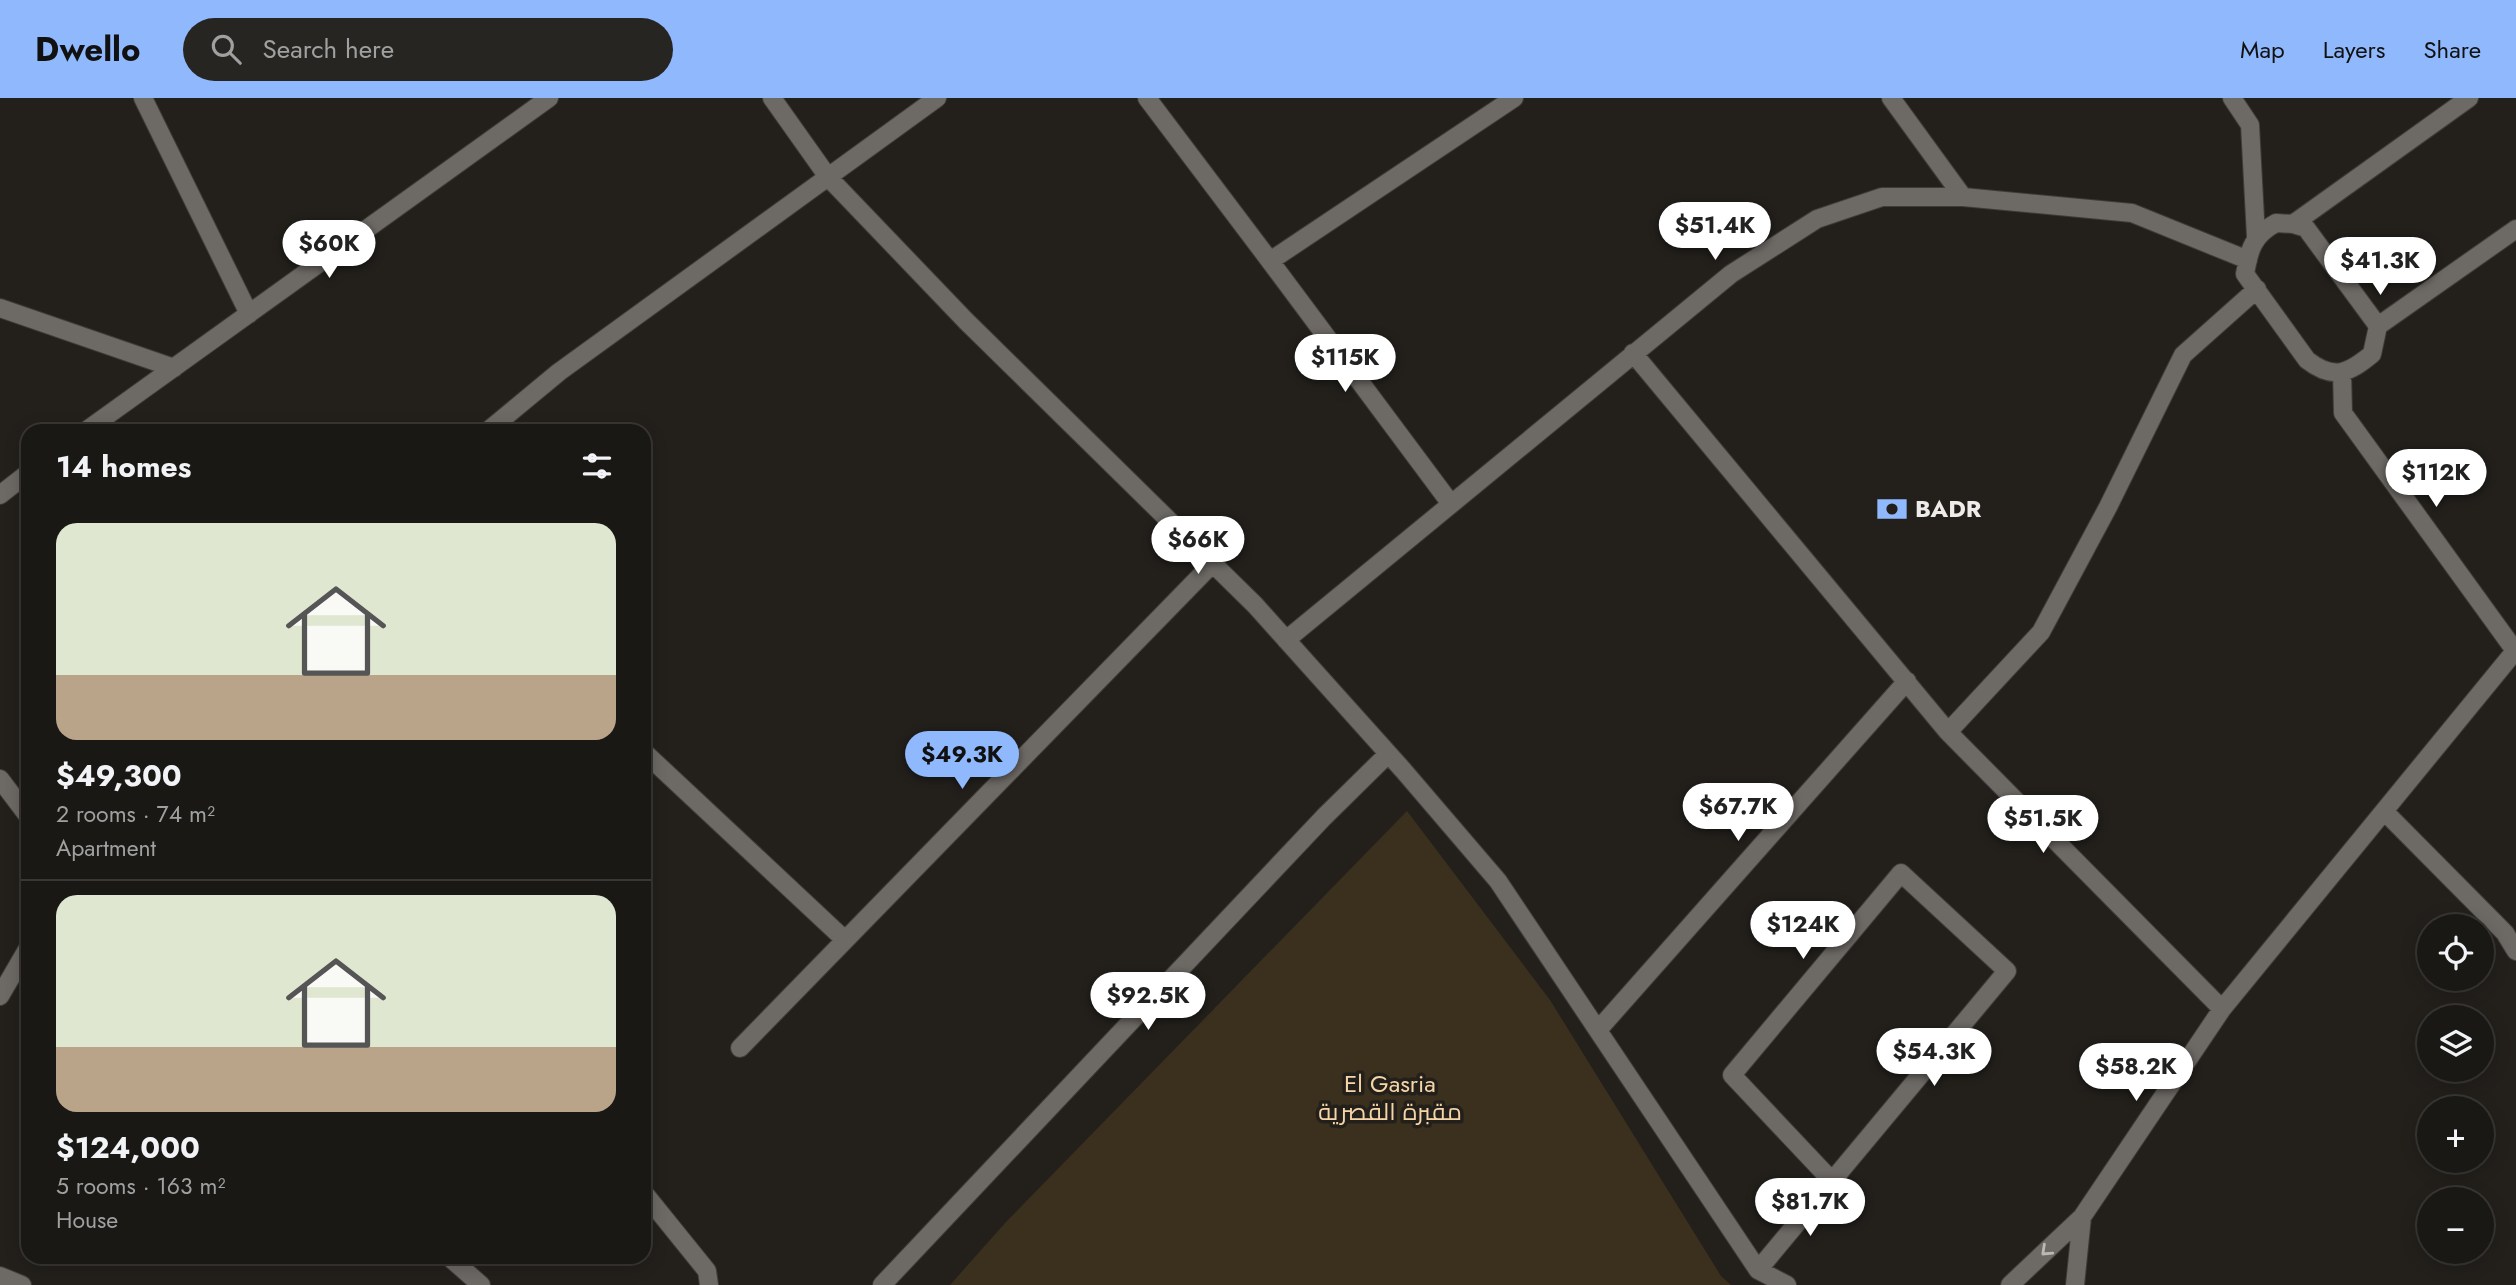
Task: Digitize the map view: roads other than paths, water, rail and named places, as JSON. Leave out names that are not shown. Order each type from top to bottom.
[{"type":"street","points":[[143,98],[249,314]]},
{"type":"street","points":[[95,424],[549,98]]},
{"type":"street","points":[[772,98],[828,177],[966,321],[1255,605],[1498,881],[1758,1269],[1787,1285]]},
{"type":"street","points":[[496,424],[559,372],[937,98]]},
{"type":"street","points":[[1147,98],[1451,504]]},
{"type":"street","points":[[1270,261],[1514,98]]},
{"type":"street","points":[[1891,98],[1963,197]]},
{"type":"street","points":[[2232,98],[2250,124],[2256,237],[2245,274],[2307,360],[2318,369],[2335,373],[2350,371],[2372,354],[2378,326],[2516,229]]},
{"type":"street","points":[[2293,224],[2469,98]]},
{"type":"street","points":[[1286,640],[1731,274],[1817,219],[1882,197],[1963,197],[2132,213],[2248,260]]},
{"type":"street","points":[[2256,237],[2276,223],[2306,228],[2378,326]]},
{"type":"street","points":[[1948,732],[2041,632],[2108,508],[2183,355],[2257,289]]},
{"type":"street","points":[[0,308],[174,368]]},
{"type":"street","points":[[1633,353],[1948,732],[2222,1009]]},
{"type":"street","points":[[2010,1285],[2082,1217],[2222,1009],[2516,651],[2343,413],[2342,372]]},
{"type":"street","points":[[0,495],[21,478]]},
{"type":"street","points":[[740,1048],[1213,564]]},
{"type":"street","points":[[1598,1030],[1907,681]]},
{"type":"street","points":[[882,1285],[1324,817],[1388,754]]},
{"type":"street","points":[[651,759],[845,940]]},
{"type":"street","points":[[0,779],[21,807]]},
{"type":"street","points":[[2384,811],[2505,933],[2516,951]]},
{"type":"street","points":[[1758,1269],[1832,1181],[2007,971],[1901,873],[1732,1076],[1832,1181]]},
{"type":"street","points":[[0,996],[21,960]]},
{"type":"street","points":[[651,1202],[707,1271],[709,1285]]},
{"type":"street","points":[[2076,1285],[2082,1217]]},
{"type":"street","points":[[457,1264],[481,1285]]},
{"type":"street","points":[[0,1276],[22,1285]]},
{"type":"place","name":"BADR","points":[[1892,509]]},
{"type":"park label","name":"El Gasria مقبرة القصرية","points":[[1390,1098]]}]
